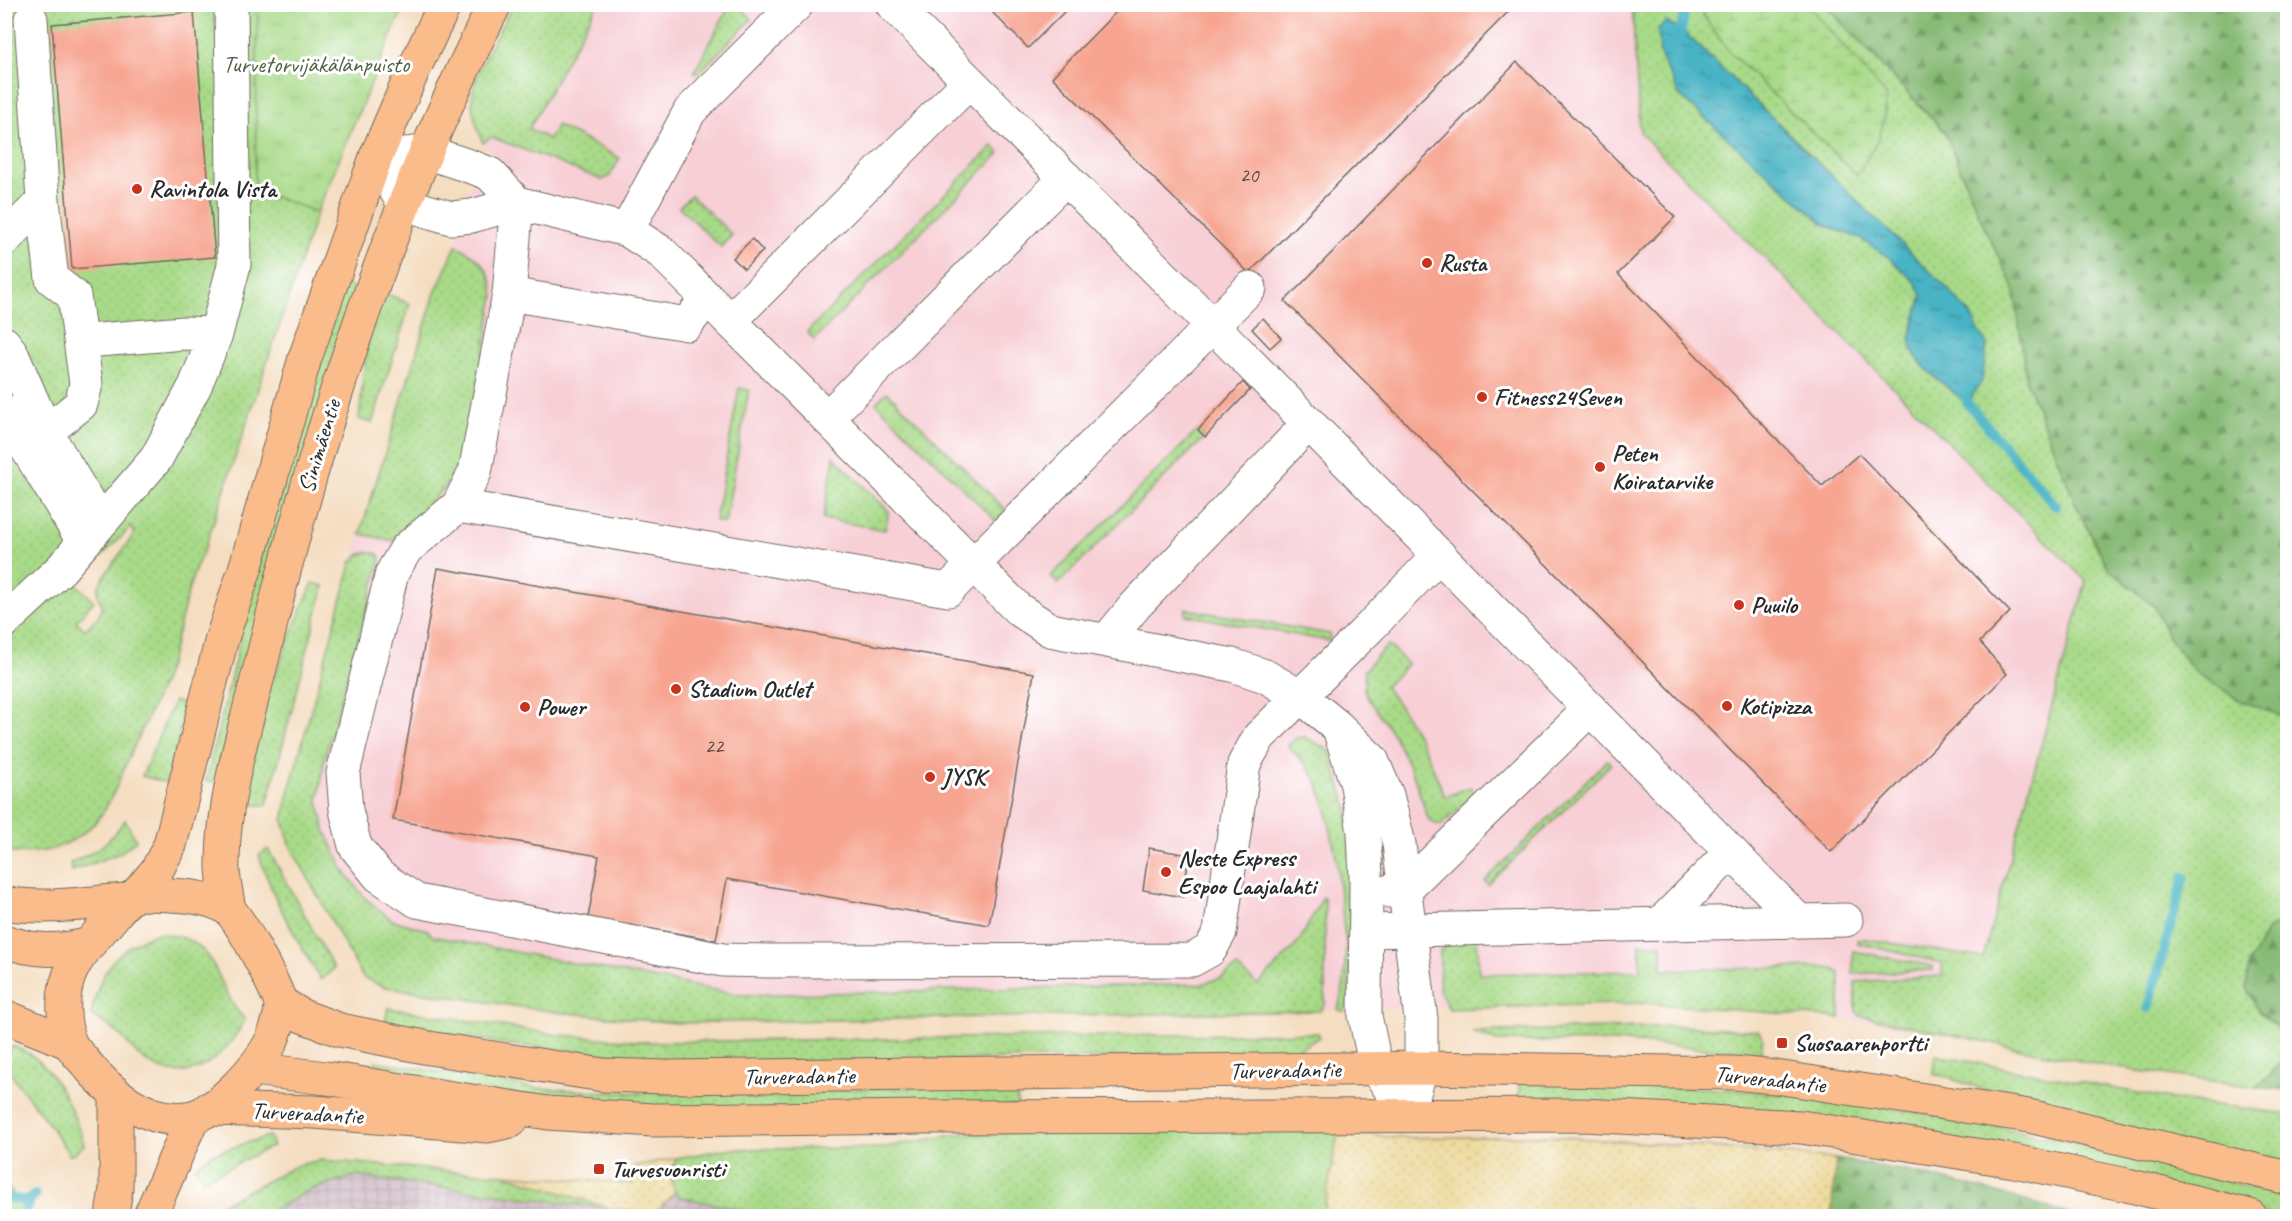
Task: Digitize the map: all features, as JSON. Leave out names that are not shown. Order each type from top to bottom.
[{"type":"main road","name":"Sinimäentie","points":[[131,897],[157,870],[170,845],[222,638],[246,566],[305,358],[376,157],[445,4]]},
{"type":"main road","name":"Sinimäentie","points":[[229,910],[222,864],[226,822],[235,771],[281,579],[312,465],[343,370],[404,204],[464,65],[495,4]]},
{"type":"main road","points":[[4,903],[23,906],[54,906],[131,897],[184,895],[207,900],[229,910],[249,939],[281,1004],[276,1032],[253,1068],[224,1097],[200,1113],[173,1118],[138,1108],[116,1095],[94,1073],[70,1043],[64,1012],[65,988],[72,966],[86,945],[131,897]]},
{"type":"main road","points":[[4,942],[42,951],[63,951],[86,945]]},
{"type":"main road","name":"Turveradantie","points":[[281,1004],[302,1016],[340,1030],[429,1048],[603,1075],[668,1077],[1376,1068],[1734,1073],[1776,1077],[2029,1116],[2288,1178]]},
{"type":"main road","points":[[4,1016],[70,1043]]},
{"type":"main road","name":"Turveradantie","points":[[253,1068],[548,1113],[653,1120],[1584,1115],[1801,1127],[2014,1161],[2127,1185],[2250,1216]]},
{"type":"main road","points":[[112,1216],[116,1188],[116,1095]]},
{"type":"main road","name":"Turveradantie","points":[[200,1113],[314,1112],[487,1126],[548,1113]]},
{"type":"main road","points":[[150,1216],[200,1113]]},
{"type":"street","points":[[4,622],[61,569],[156,459],[195,386],[216,334],[234,265],[231,4]]},
{"type":"street","points":[[627,230],[690,111],[797,4]]},
{"type":"street","points":[[892,4],[1309,423],[1798,920]]},
{"type":"street","points":[[31,19],[43,201],[52,279],[74,296],[86,384],[81,404],[46,432]]},
{"type":"street","points":[[730,321],[969,82]]},
{"type":"street","points":[[1408,1115],[1420,1068],[1421,1020],[1399,844],[1387,795],[1372,760],[1337,726],[1301,697],[1265,676],[1232,665],[1050,630],[1018,609],[661,252],[627,230],[517,203],[471,216],[450,218],[404,204],[376,157],[426,152],[490,174],[517,203],[509,294],[474,472],[458,506],[406,549],[393,573],[343,772],[346,810],[355,846],[379,876],[417,901],[723,960],[1192,960],[1210,950],[1220,932],[1244,764],[1259,737],[1301,697],[1439,555]]},
{"type":"street","points":[[826,418],[1066,178]]},
{"type":"street","points":[[4,240],[43,201]]},
{"type":"street","points":[[458,506],[948,590],[1250,288]]},
{"type":"street","points":[[509,294],[687,324],[707,298]]},
{"type":"street","points":[[86,341],[184,333],[216,334]]},
{"type":"street","points":[[4,343],[11,352],[46,432],[88,502],[105,517]]},
{"type":"street","points":[[4,411],[83,541]]},
{"type":"street","points":[[1107,640],[1135,606],[1309,423]]},
{"type":"street","points":[[1366,892],[1404,890],[1590,709]]},
{"type":"street","points":[[1337,726],[1357,785],[1364,833],[1365,1016],[1376,1068],[1408,1115]]},
{"type":"street","points":[[1660,924],[1731,852]]},
{"type":"street","points":[[1366,931],[1846,920]]},
{"type":"shaded area","points":[[513,5],[1632,5],[1640,133],[2086,581],[1983,958],[1959,1034],[1840,1018],[1645,1003],[677,1023],[556,1012],[385,987],[363,978],[291,847],[283,821],[290,787],[360,534],[435,293],[456,246],[466,192],[497,159],[483,143],[475,122],[472,96]]},
{"type":"shaded area","points":[[355,1176],[576,1206],[654,1213],[675,1193],[680,1197],[770,1216],[263,1216],[310,1190]]},
{"type":"green space","points":[[4,5],[258,5],[255,190],[317,212],[205,548],[187,594],[166,674],[113,794],[103,812],[90,828],[63,845],[45,851],[4,852]],"holes":[[[131,527],[134,533],[100,583],[98,594],[103,606],[97,618],[85,630],[76,621],[94,601],[75,583]]]},
{"type":"green space","name":"Turvetorvijäkälänpuisto","points":[[258,5],[406,5],[317,212],[255,190]]},
{"type":"green space","points":[[513,5],[597,5],[529,129],[549,139],[557,125],[620,158],[610,176],[602,180],[491,137],[483,143],[473,110],[474,87],[488,50]]},
{"type":"green space","points":[[730,5],[738,5],[752,19],[698,73],[694,72]]},
{"type":"green space","points":[[1632,5],[1825,5],[1945,132],[1981,220],[2014,288],[2027,383],[2079,512],[2109,568],[2155,607],[2168,637],[2239,700],[2287,718],[2287,919],[2267,930],[2249,964],[2258,1011],[2287,1034],[2285,1051],[2279,1064],[2256,1087],[2110,1067],[1861,1016],[1856,1012],[1855,982],[1942,976],[1942,963],[1858,943],[1857,940],[1866,939],[1983,958],[2086,581],[1640,133]],"holes":[[[1680,28],[1949,290],[1970,314],[1946,385],[1934,377],[1910,338],[1922,294],[1916,283],[1887,256],[1861,239],[1825,225],[1679,95],[1660,54]]]},
{"type":"green space","points":[[1696,5],[1805,5],[1812,10],[1886,95],[1885,119],[1878,140],[1857,175],[1729,52]]},
{"type":"green space","points":[[1825,5],[2287,5],[2287,718],[2239,700],[2195,672],[2168,637],[2155,607],[2109,569],[2079,512],[2027,383],[2014,288],[1981,220],[1945,132]]},
{"type":"green space","points":[[993,146],[1000,153],[814,340],[807,332]]},
{"type":"green space","points":[[691,195],[732,235],[721,247],[679,207]]},
{"type":"green space","points":[[456,246],[472,254],[483,265],[491,279],[494,296],[464,459],[448,484],[395,541],[360,534],[435,293]]},
{"type":"green space","points":[[344,284],[357,289],[219,783],[206,781],[264,540]]},
{"type":"green space","points":[[383,292],[410,304],[372,423],[359,419],[367,340]]},
{"type":"green space","points":[[739,388],[749,390],[725,523],[715,521]]},
{"type":"green space","points":[[887,392],[1007,511],[996,521],[876,403]]},
{"type":"green space","points":[[1198,430],[1205,437],[1058,584],[1051,576]]},
{"type":"green space","points":[[834,457],[889,511],[885,530],[823,519]]},
{"type":"green space","points":[[368,552],[378,554],[381,559],[325,757],[318,801],[325,830],[344,871],[365,898],[392,920],[428,930],[432,936],[741,995],[1201,984],[1221,978],[1237,967],[1258,985],[1298,943],[1323,897],[1325,901],[1325,1003],[1320,1011],[677,1023],[556,1012],[385,987],[363,978],[291,847],[283,821],[290,787],[352,561]]},
{"type":"green space","points":[[313,583],[324,586],[267,805],[245,805],[253,747],[269,691]]},
{"type":"green space","points":[[1186,609],[1330,634],[1329,641],[1185,615]]},
{"type":"green space","points":[[1388,645],[1408,664],[1385,687],[1404,712],[1420,739],[1445,797],[1470,787],[1474,791],[1472,796],[1442,825],[1433,823],[1428,818],[1413,774],[1393,734],[1364,689],[1365,671]]},
{"type":"green space","points":[[174,701],[186,705],[167,783],[142,776]]},
{"type":"green space","points":[[1305,737],[1329,750],[1347,807],[1352,868],[1349,1003],[1344,1011],[1338,1010],[1344,982],[1346,947],[1336,857],[1327,811],[1318,783],[1305,763],[1288,746],[1296,738]]},
{"type":"green space","points":[[1607,760],[1611,764],[1488,885],[1485,881]]},
{"type":"green space","points":[[125,820],[136,840],[120,853],[72,871],[70,863],[101,846]]},
{"type":"green space","points":[[268,849],[334,968],[321,980],[271,888],[259,855]]},
{"type":"green space","points":[[2287,919],[2287,1034],[2258,1011],[2246,988],[2249,964],[2267,930]]},
{"type":"green space","points":[[156,934],[177,936],[193,942],[204,951],[245,1020],[236,1035],[213,1059],[186,1072],[172,1072],[156,1067],[140,1057],[114,1030],[91,1015],[99,987],[111,964],[129,946]]},
{"type":"green space","points":[[1477,934],[1479,974],[1640,971],[1640,944],[1662,944],[1662,970],[1828,967],[1840,973],[1840,1018],[1645,1003],[1449,1009],[1439,990],[1440,951],[1456,937]]},
{"type":"green space","points":[[1853,951],[1933,966],[1933,970],[1853,974]]},
{"type":"green space","points":[[388,1008],[558,1035],[651,1042],[1318,1033],[1320,1037],[1298,1050],[1282,1055],[660,1064],[634,1057],[514,1045],[385,1024]]},
{"type":"green space","points":[[1680,1026],[1758,1031],[1763,1037],[1761,1053],[1626,1042],[1497,1041],[1472,1032]]},
{"type":"green space","points":[[13,1046],[39,1061],[64,1095],[84,1145],[70,1156],[5,1067],[5,1054]]},
{"type":"green space","points":[[2287,1050],[2287,1090],[2256,1087],[2272,1074]]},
{"type":"green space","points":[[1935,1055],[2170,1099],[2287,1114],[2287,1169],[2028,1104],[1933,1073]]},
{"type":"green space","points":[[375,1061],[534,1088],[605,1092],[665,1093],[1017,1085],[1018,1106],[656,1112],[372,1078]]},
{"type":"green space","points":[[1519,1080],[1741,1090],[1839,1100],[1968,1121],[2098,1147],[2287,1197],[2287,1216],[2277,1216],[2214,1200],[1519,1100]]},
{"type":"green space","points":[[1339,1127],[1323,1216],[770,1216],[680,1197],[672,1183],[673,1168],[677,1158],[727,1149],[881,1148],[958,1134]]},
{"type":"green space","points":[[269,1136],[273,1146],[203,1180],[195,1167],[212,1154]]},
{"type":"green space","points":[[1836,1159],[1956,1182],[2073,1216],[1830,1216]]},
{"type":"green space","points":[[322,1160],[503,1174],[612,1209],[355,1176],[310,1190],[263,1216],[188,1216],[208,1211],[298,1165]]},
{"type":"green space","points":[[5,1183],[30,1216],[5,1216]]},
{"type":"sand","points":[[1339,1127],[1391,1138],[1546,1136],[1722,1148],[1836,1159],[1831,1215],[1323,1216]]},
{"type":"sand","points":[[677,1158],[670,1174],[675,1193],[655,1213],[612,1209],[503,1174],[632,1184],[634,1166]]},
{"type":"water","points":[[1666,22],[1680,28],[1949,290],[1970,314],[1987,345],[1982,381],[1967,403],[1922,365],[1911,346],[1911,336],[1922,295],[1916,283],[1887,256],[1861,239],[1825,225],[1679,95],[1660,54],[1658,29]]},
{"type":"building","points":[[984,4],[1072,4],[1028,48]]},
{"type":"building","points":[[1124,4],[1516,4],[1249,273],[1052,77]]},
{"type":"building","name":"Ravintola Vista","points":[[194,12],[215,257],[72,269],[52,24]]},
{"type":"building","points":[[1517,62],[1675,217],[1618,274],[1822,486],[1859,454],[2010,612],[1980,642],[2007,674],[1831,852],[1285,301]]},
{"type":"building","points":[[752,239],[763,251],[744,269],[733,258]]},
{"type":"building","points":[[1263,318],[1281,338],[1270,348],[1252,329]]},
{"type":"building","points":[[1243,382],[1250,390],[1205,437],[1198,430]]},
{"type":"building","points":[[438,568],[1034,673],[989,925],[727,879],[716,940],[588,918],[599,856],[393,820]]},
{"type":"building","name":"Neste Express Espoo Laajalahti","points":[[1149,848],[1189,855],[1183,897],[1143,890]]},
{"type":"waterway","points":[[1682,41],[1680,38],[1686,4]]},
{"type":"waterway","points":[[1963,389],[1967,403],[2056,506]]},
{"type":"waterway","points":[[2148,1008],[2184,877]]},
{"type":"waterway","points":[[4,1197],[27,1201],[35,1195]]},
{"type":"waterway","points":[[23,1216],[31,1198]]},
{"type":"place","name":"Ravintola Vista","points":[[137,189]]},
{"type":"place","name":"Rusta","points":[[1427,263]]},
{"type":"place","name":"Fitness24Seven","points":[[1482,397]]},
{"type":"place","name":"Peten Koiratarvike","points":[[1600,467]]},
{"type":"place","name":"Puuilo","points":[[1739,605]]},
{"type":"place","name":"Stadium Outlet","points":[[676,689]]},
{"type":"place","name":"Kotipizza","points":[[1727,706]]},
{"type":"place","name":"Power","points":[[525,707]]},
{"type":"place","name":"JYSK","points":[[930,777]]},
{"type":"place","name":"Neste Express Espoo Laajalahti","points":[[1166,872]]},
{"type":"place","name":"Suosaarenportti","points":[[1782,1043]]},
{"type":"place","name":"Turvesuonristi","points":[[599,1169]]}]
